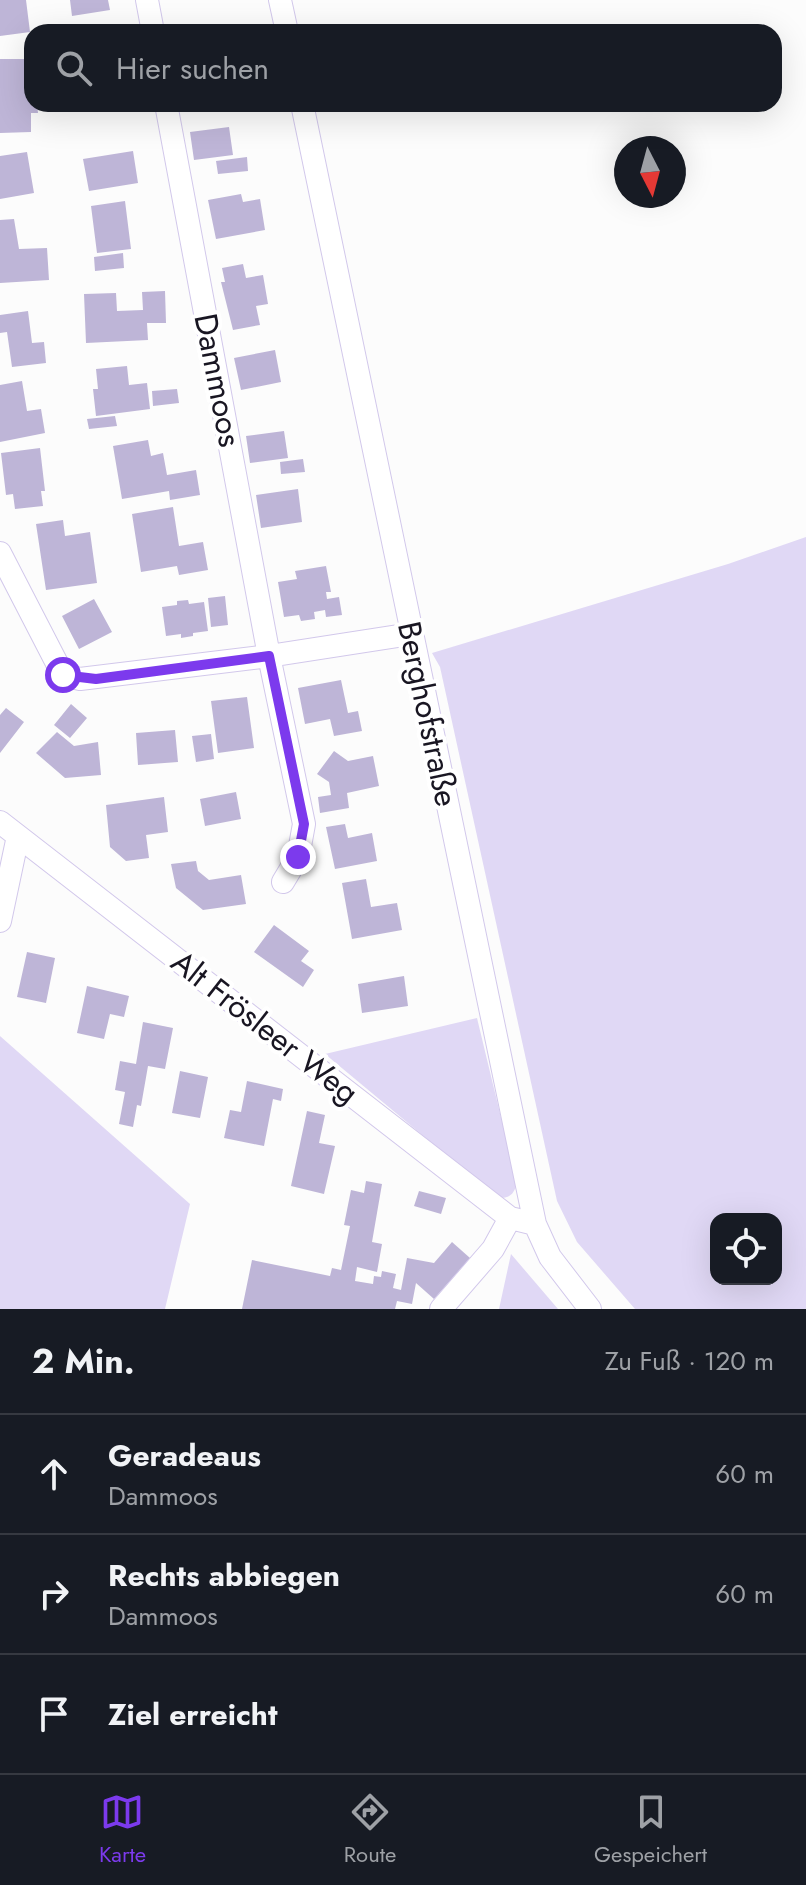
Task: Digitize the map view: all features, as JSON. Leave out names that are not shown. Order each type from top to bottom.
[{"type":"street","points":[[147,0],[152,24]]},
{"type":"street","points":[[280,0],[285,24]]},
{"type":"street","name":"Dammoos","points":[[167,112],[269,656],[304,824],[298,857],[283,882]]},
{"type":"street","name":"Berghofstraße","points":[[304,112],[535,1224],[550,1257],[590,1309]]},
{"type":"street","points":[[0,553],[63,675],[96,679],[411,634]]},
{"type":"street","name":"Alt Frösleer Weg","points":[[0,822],[510,1218],[535,1224]]},
{"type":"street","points":[[0,921],[18,836]]},
{"type":"street","points":[[441,1309],[493,1249],[510,1218]]},
{"type":"shaded area","points":[[806,537],[806,1309],[635,1309],[577,1242],[557,1201],[440,667],[432,653],[728,564]]},
{"type":"shaded area","points":[[477,1018],[517,1184],[508,1196],[498,1198],[325,1054]]},
{"type":"shaded area","points":[[0,1036],[190,1204],[165,1309],[0,1309]]},
{"type":"shaded area","points":[[511,1254],[558,1309],[499,1309]]},
{"type":"building","points":[[0,0],[26,0],[29,24],[24,24],[24,33],[0,36]]},
{"type":"building","points":[[70,0],[108,0],[110,10],[72,16]]},
{"type":"building","points":[[0,59],[24,59],[24,112],[38,113],[31,113],[31,132],[0,133]]},
{"type":"building","points":[[229,127],[233,155],[194,160],[190,132]]},
{"type":"building","points":[[133,151],[138,183],[89,191],[83,159]]},
{"type":"building","points":[[27,152],[34,193],[0,199],[0,156]]},
{"type":"building","points":[[247,157],[248,171],[218,174],[216,161]]},
{"type":"building","points":[[241,194],[243,202],[260,199],[265,230],[216,239],[208,200]]},
{"type":"building","points":[[125,201],[131,249],[97,253],[91,206]]},
{"type":"building","points":[[14,219],[19,249],[47,248],[49,280],[0,283],[0,220]]},
{"type":"building","points":[[123,253],[124,268],[95,271],[94,257]]},
{"type":"building","points":[[243,264],[246,278],[263,275],[268,304],[256,306],[260,325],[233,330],[221,282],[225,282],[222,268]]},
{"type":"building","points":[[165,291],[166,323],[147,323],[148,340],[86,343],[84,294],[116,293],[117,311],[143,310],[142,292]]},
{"type":"building","points":[[28,311],[32,343],[44,342],[46,363],[12,367],[7,332],[0,333],[0,315]]},
{"type":"building","points":[[275,350],[281,382],[241,390],[234,358]]},
{"type":"building","points":[[127,366],[129,385],[147,383],[150,409],[96,416],[93,389],[98,389],[96,369]]},
{"type":"building","points":[[22,381],[27,411],[41,409],[45,433],[0,442],[0,385]]},
{"type":"building","points":[[177,389],[179,403],[153,406],[152,391]]},
{"type":"building","points":[[115,416],[117,426],[89,429],[87,419]]},
{"type":"building","points":[[284,431],[288,458],[250,463],[246,436]]},
{"type":"building","points":[[148,440],[151,456],[163,453],[167,475],[196,470],[200,495],[170,500],[169,491],[122,499],[113,446]]},
{"type":"building","points":[[40,448],[45,491],[41,491],[43,506],[15,509],[13,494],[6,495],[1,453]]},
{"type":"building","points":[[303,459],[305,472],[281,474],[280,462]]},
{"type":"building","points":[[298,489],[302,522],[261,528],[256,495]]},
{"type":"building","points":[[173,507],[179,546],[203,542],[208,570],[179,575],[177,566],[141,572],[132,514]]},
{"type":"building","points":[[63,520],[65,536],[90,532],[97,583],[46,590],[36,524]]},
{"type":"building","points":[[326,566],[331,592],[326,592],[327,599],[339,597],[342,615],[326,617],[325,610],[314,612],[315,619],[301,621],[299,615],[284,617],[278,582],[297,579],[295,571]]},
{"type":"building","points":[[225,596],[228,625],[211,627],[208,598]]},
{"type":"building","points":[[94,599],[112,632],[79,649],[62,616]]},
{"type":"building","points":[[188,600],[189,604],[204,602],[208,631],[181,638],[181,634],[166,636],[162,607]]},
{"type":"building","points":[[341,680],[348,713],[358,711],[362,731],[334,736],[330,719],[305,724],[298,688]]},
{"type":"building","points":[[247,697],[254,748],[218,753],[211,701]]},
{"type":"building","points":[[71,704],[87,718],[70,738],[54,725]]},
{"type":"building","points":[[6,708],[24,722],[0,753],[0,715]]},
{"type":"building","points":[[175,730],[178,762],[138,765],[136,733]]},
{"type":"building","points":[[57,732],[74,746],[98,742],[101,775],[65,778],[36,753]]},
{"type":"building","points":[[211,734],[214,759],[196,762],[192,736]]},
{"type":"building","points":[[334,751],[348,761],[373,756],[379,786],[347,793],[349,808],[320,813],[318,797],[331,795],[329,782],[317,774]]},
{"type":"building","points":[[236,792],[241,819],[205,826],[200,799]]},
{"type":"building","points":[[164,797],[168,832],[146,835],[149,858],[126,861],[110,847],[106,805]]},
{"type":"building","points":[[345,824],[348,838],[372,833],[377,861],[335,869],[326,827]]},
{"type":"building","points":[[196,861],[198,871],[209,880],[241,875],[246,904],[203,910],[176,888],[171,864]]},
{"type":"building","points":[[366,879],[371,907],[397,903],[402,930],[352,939],[342,883]]},
{"type":"building","points":[[274,925],[309,951],[301,961],[314,970],[303,987],[254,952]]},
{"type":"building","points":[[27,952],[55,958],[46,1003],[17,997]]},
{"type":"building","points":[[404,976],[408,1006],[362,1013],[358,984]]},
{"type":"building","points":[[87,986],[129,996],[124,1017],[110,1014],[104,1039],[77,1033]]},
{"type":"building","points":[[143,1022],[173,1028],[165,1069],[148,1066],[141,1106],[137,1105],[133,1127],[119,1124],[125,1092],[115,1090],[120,1061],[136,1064]]},
{"type":"building","points":[[180,1071],[208,1077],[200,1118],[172,1113]]},
{"type":"building","points":[[247,1081],[283,1089],[281,1101],[273,1099],[264,1146],[224,1138],[230,1110],[241,1112]]},
{"type":"building","points":[[307,1111],[325,1115],[319,1143],[335,1146],[324,1194],[291,1186]]},
{"type":"building","points":[[366,1181],[382,1184],[372,1242],[382,1244],[377,1272],[357,1267],[355,1281],[373,1284],[374,1276],[381,1277],[382,1271],[396,1274],[393,1288],[401,1290],[407,1258],[434,1263],[452,1242],[470,1258],[434,1299],[416,1283],[412,1304],[397,1301],[395,1309],[242,1309],[252,1260],[330,1276],[332,1268],[341,1270],[350,1226],[344,1225],[351,1190],[364,1193]]},
{"type":"building","points":[[419,1191],[446,1198],[441,1214],[414,1206]]},
{"type":"route","points":[[63,675],[96,679],[269,656],[304,824],[298,857]]}]
